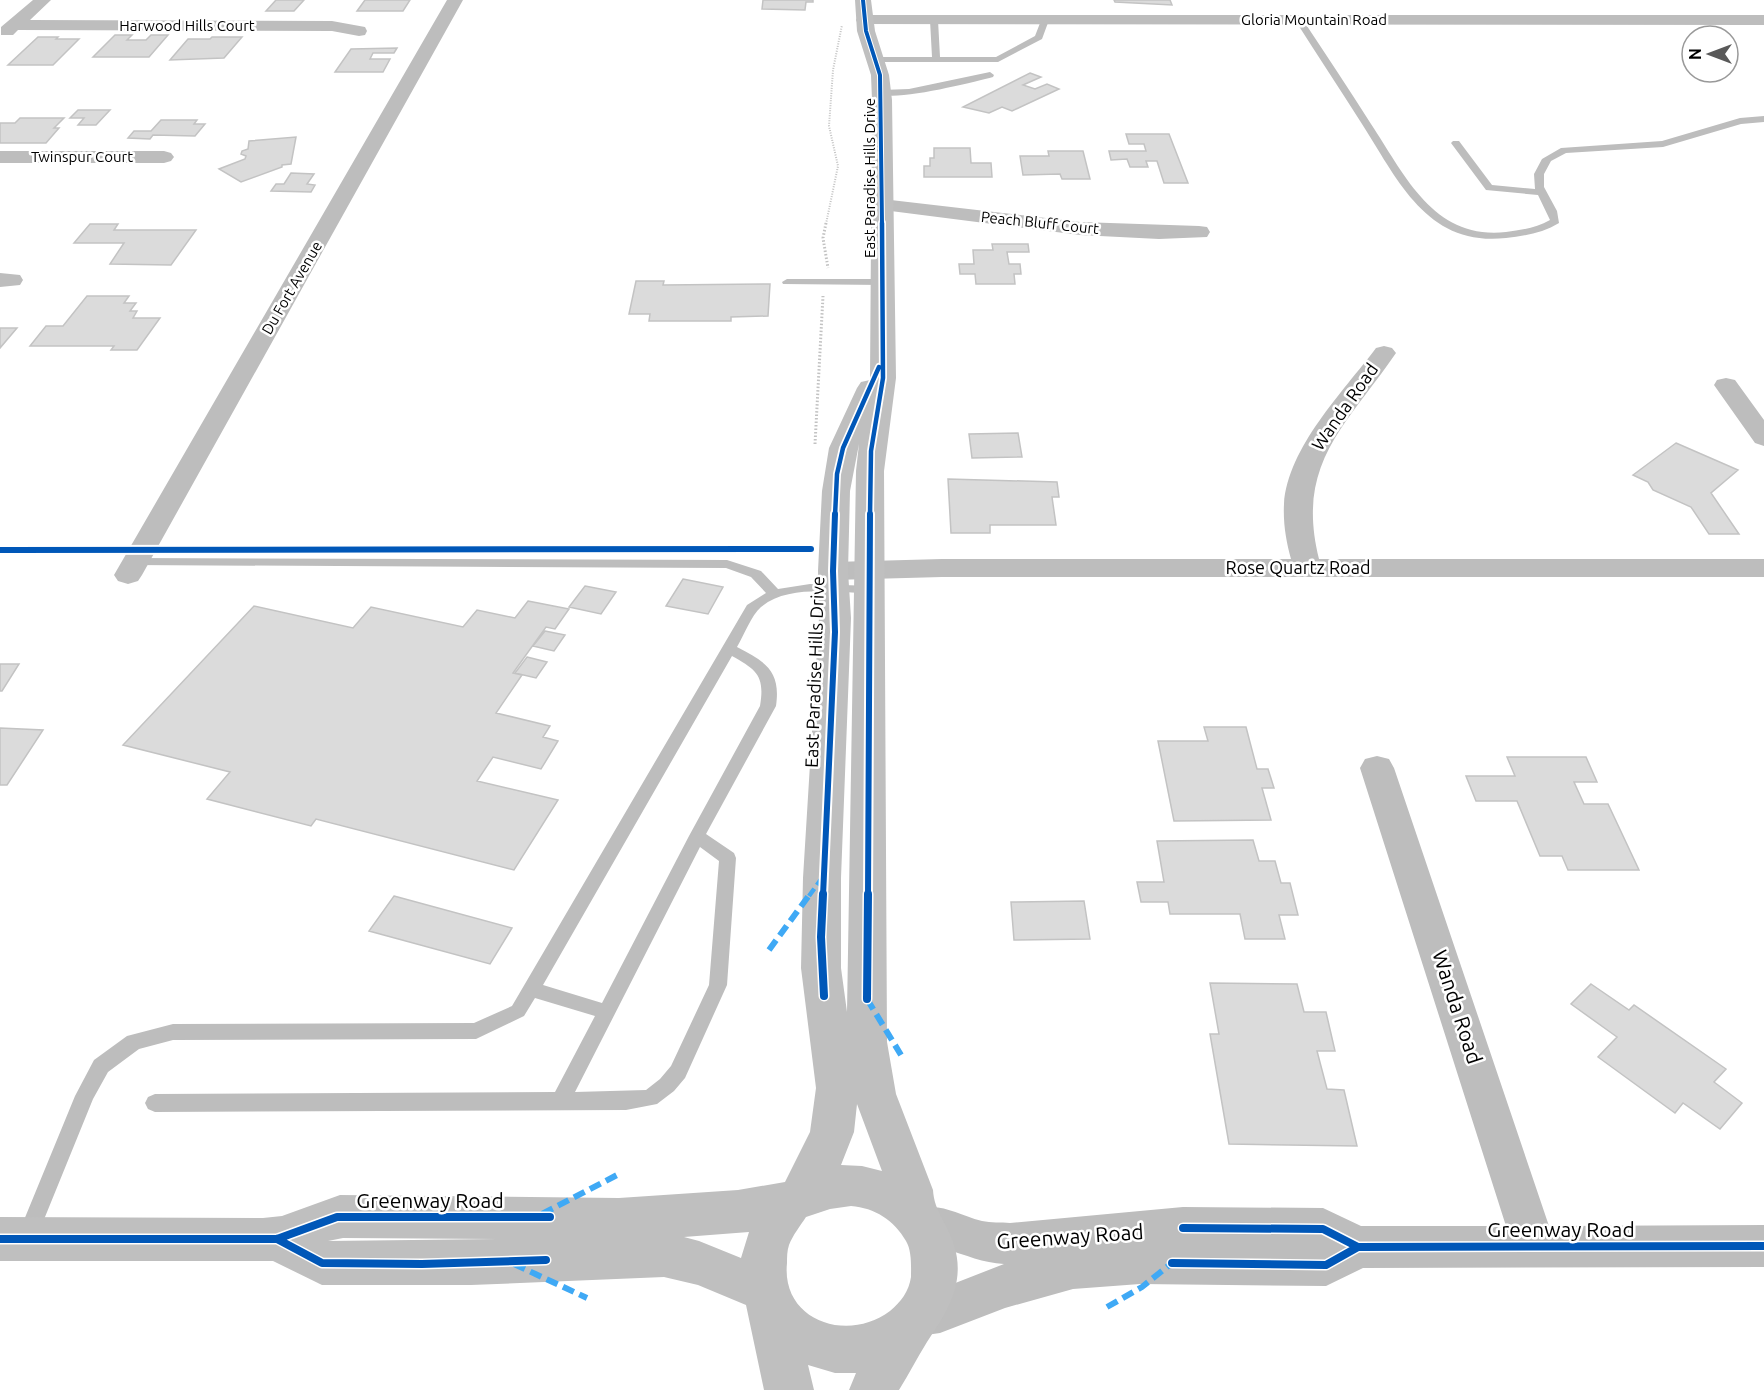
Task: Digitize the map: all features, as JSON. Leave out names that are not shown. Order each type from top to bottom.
[{"type":"main road","name":"East Paradise Hills Drive","points":[[795,1199],[825,1152],[832,1132],[837,1099],[821,968],[823,867],[835,632],[852,580],[883,378],[882,93],[864,10]]},
{"type":"main road","name":"East Paradise Hills Drive","points":[[852,580],[867,1042],[875,1094],[911,1190],[918,1219]]},
{"type":"main road","points":[[789,1390],[762,1278],[764,1251],[775,1225],[795,1199],[818,1190],[845,1185],[873,1189],[898,1200],[918,1219],[932,1242],[935,1271],[928,1299],[874,1390]]},
{"type":"main road","name":"Greenway Road","points":[[13,1239],[277,1239],[337,1217],[681,1216],[795,1199]]},
{"type":"main road","name":"Greenway Road","points":[[277,1239],[322,1263],[461,1264],[664,1255],[699,1263],[768,1297]]},
{"type":"main road","points":[[768,1297],[786,1327],[808,1343],[836,1351],[864,1351],[891,1340],[916,1318]]},
{"type":"street","points":[[0,38],[43,0]]},
{"type":"street","name":"Du Fort Avenue","points":[[132,569],[455,0]]},
{"type":"street","name":"Gloria Mountain Road","points":[[864,10],[934,20],[1764,20]]},
{"type":"street","name":"Harwood Hills Court","points":[[15,25],[332,26],[359,31]]},
{"type":"street","name":"Twinspur Court","points":[[0,157],[164,157]]},
{"type":"street","name":"Peach Bluff Court","points":[[882,205],[1110,230],[1151,233],[1199,231]]},
{"type":"street","name":"Wanda Road","points":[[1307,568],[1297,528],[1298,490],[1315,447],[1384,352]]},
{"type":"street","points":[[1725,385],[1764,438]]},
{"type":"street","name":"Rose Quartz Road","points":[[852,580],[942,568],[1764,568]]},
{"type":"street","name":"Wanda Road","points":[[1377,768],[1499,1134],[1534,1247]]},
{"type":"street","name":"Greenway Road","points":[[918,1219],[983,1242],[1010,1244],[1183,1228],[1323,1229],[1358,1247],[1764,1245]]},
{"type":"street","name":"Greenway Road","points":[[916,1318],[1005,1286],[1073,1268],[1140,1263],[1326,1265],[1358,1247]]},
{"type":"lane","points":[[934,20],[936,59]]},
{"type":"lane","points":[[876,60],[1003,57],[1039,37],[1045,20]]},
{"type":"lane","points":[[1299,20],[1415,198],[1436,218],[1471,236],[1496,237],[1542,230],[1555,221],[1539,187],[1539,174],[1547,159],[1564,150],[1663,144],[1740,121],[1764,119]]},
{"type":"lane","points":[[882,93],[909,92],[990,75]]},
{"type":"lane","points":[[1456,143],[1489,188],[1542,192]]},
{"type":"lane","points":[[787,282],[883,282]]},
{"type":"lane","points":[[132,569],[727,564],[756,574],[774,593]]},
{"type":"lane","points":[[13,1239],[101,1066],[134,1042],[173,1032],[476,1031],[518,1011],[754,604],[783,589],[852,580]]},
{"type":"lane","points":[[561,1101],[697,836],[768,706],[771,690],[768,674],[755,663],[729,649]]},
{"type":"lane","points":[[155,1103],[626,1101],[650,1098],[667,1085],[678,1072],[718,985],[728,858],[697,836]]},
{"type":"lane","points":[[531,989],[606,1012]]},
{"type":"building","points":[[276,0],[304,0],[294,11],[266,11]]},
{"type":"building","points":[[365,0],[410,0],[403,11],[357,11]]},
{"type":"building","points":[[763,0],[813,0],[813,2],[806,2],[805,10],[762,9]]},
{"type":"building","points":[[1114,0],[1170,0],[1172,5],[1115,2]]},
{"type":"building","points":[[115,35],[132,35],[127,40],[146,40],[151,35],[168,35],[149,57],[93,57]]},
{"type":"building","points":[[38,37],[79,39],[53,65],[8,65]]},
{"type":"building","points":[[212,37],[242,37],[224,58],[170,60],[188,39],[210,39]]},
{"type":"building","points":[[397,48],[394,53],[373,53],[370,59],[390,59],[383,72],[335,72],[351,49]]},
{"type":"building","points":[[1030,73],[1041,77],[1023,85],[1035,89],[1047,84],[1059,89],[1012,111],[1002,107],[989,113],[963,107]]},
{"type":"building","points":[[78,110],[110,110],[96,125],[78,125],[84,118],[70,118]]},
{"type":"building","points":[[20,118],[64,118],[54,128],[59,128],[46,143],[0,143],[0,123],[15,123]]},
{"type":"building","points":[[161,120],[197,120],[194,124],[205,124],[195,136],[153,135],[150,139],[128,138],[134,131],[151,131]]},
{"type":"building","points":[[1126,134],[1169,134],[1188,183],[1164,183],[1157,161],[1146,161],[1148,167],[1130,167],[1127,159],[1111,160],[1109,151],[1146,151],[1144,144],[1129,144]]},
{"type":"building","points":[[296,137],[291,164],[282,165],[282,167],[241,182],[219,169],[245,159],[246,156],[241,154],[242,151],[248,149],[249,141]]},
{"type":"building","points":[[934,148],[970,148],[971,163],[991,163],[992,177],[924,177],[924,166],[930,166],[930,158],[934,158]]},
{"type":"building","points":[[1048,151],[1083,151],[1090,179],[1062,179],[1060,174],[1023,175],[1020,156],[1049,156]]},
{"type":"building","points":[[291,173],[314,174],[307,184],[315,185],[311,192],[271,191],[276,184],[284,184]]},
{"type":"building","points":[[90,224],[118,224],[114,230],[196,230],[171,265],[110,264],[124,243],[74,243]]},
{"type":"building","points":[[992,244],[1028,244],[1029,252],[1007,252],[1009,264],[1020,264],[1021,274],[1014,274],[1015,284],[976,284],[975,274],[960,274],[959,264],[974,264],[973,250],[993,250]]},
{"type":"building","points":[[636,281],[664,281],[663,285],[770,284],[768,316],[731,317],[731,321],[649,321],[650,314],[629,314]]},
{"type":"building","points":[[87,296],[129,296],[124,303],[136,303],[130,311],[137,311],[133,318],[160,318],[137,350],[111,350],[114,346],[30,346],[46,326],[63,326]]},
{"type":"building","points":[[0,328],[17,328],[0,348]]},
{"type":"building","points":[[1018,433],[1022,457],[972,458],[969,434]]},
{"type":"building","points":[[1676,443],[1738,470],[1711,493],[1739,534],[1709,534],[1691,507],[1653,490],[1648,482],[1633,475]]},
{"type":"building","points":[[948,479],[1057,482],[1059,497],[1052,497],[1056,525],[990,525],[990,533],[951,533]]},
{"type":"building","points":[[683,579],[723,587],[708,614],[666,606]]},
{"type":"building","points":[[585,586],[616,592],[601,614],[569,607]]},
{"type":"building","points":[[528,601],[569,609],[555,629],[546,627],[513,673],[522,675],[496,713],[550,726],[543,737],[558,741],[541,769],[493,757],[477,781],[558,800],[514,870],[316,819],[311,826],[207,799],[230,772],[123,745],[254,606],[353,628],[371,607],[463,627],[477,610],[515,618]]},
{"type":"building","points":[[545,631],[565,635],[554,651],[533,646]]},
{"type":"building","points":[[527,657],[547,662],[536,678],[515,673]]},
{"type":"building","points":[[0,664],[19,664],[2,691],[0,691]]},
{"type":"building","points":[[1204,727],[1246,727],[1257,769],[1268,769],[1274,788],[1262,788],[1271,820],[1174,821],[1158,741],[1208,741]]},
{"type":"building","points":[[0,728],[43,730],[7,785],[0,785]]},
{"type":"building","points":[[1507,757],[1586,757],[1597,782],[1574,782],[1584,804],[1608,804],[1639,870],[1568,870],[1562,856],[1540,856],[1517,801],[1476,801],[1466,776],[1515,776]]},
{"type":"building","points":[[1253,840],[1259,861],[1275,861],[1281,883],[1290,883],[1298,915],[1279,915],[1285,939],[1245,939],[1240,914],[1170,914],[1168,902],[1141,902],[1137,882],[1164,882],[1157,841]]},
{"type":"building","points":[[394,896],[512,928],[490,964],[369,931]]},
{"type":"building","points":[[1084,901],[1090,939],[1014,940],[1011,902]]},
{"type":"building","points":[[1210,983],[1297,984],[1304,1012],[1326,1012],[1335,1051],[1317,1051],[1327,1089],[1344,1090],[1357,1146],[1229,1144],[1210,1034],[1219,1034]]},
{"type":"building","points":[[1591,984],[1629,1010],[1634,1005],[1726,1069],[1714,1082],[1742,1103],[1720,1129],[1683,1103],[1675,1113],[1598,1057],[1617,1037],[1571,1004]]},
{"type":"marked path","points":[[769,950],[822,878]]},
{"type":"marked path","points":[[867,999],[901,1055]]},
{"type":"marked path","points":[[542,1214],[619,1174]]},
{"type":"marked path","points":[[1107,1307],[1142,1287],[1172,1263]]},
{"type":"marked path","points":[[514,1264],[587,1298]]},
{"type":"cycle path","points":[[863,0],[866,31],[880,75],[882,100],[883,378],[870,471],[867,999]]},
{"type":"cycle path","points":[[824,996],[821,937],[835,632],[833,571],[837,474],[843,448],[879,367]]},
{"type":"cycle path","points":[[0,550],[811,549]]},
{"type":"cycle path","points":[[0,1239],[277,1239],[337,1217],[550,1217]]},
{"type":"cycle path","points":[[1183,1228],[1323,1229],[1358,1247],[1764,1246]]},
{"type":"cycle path","points":[[277,1239],[322,1263],[422,1264],[546,1260]]},
{"type":"cycle path","points":[[1172,1263],[1326,1265],[1358,1247]]}]
